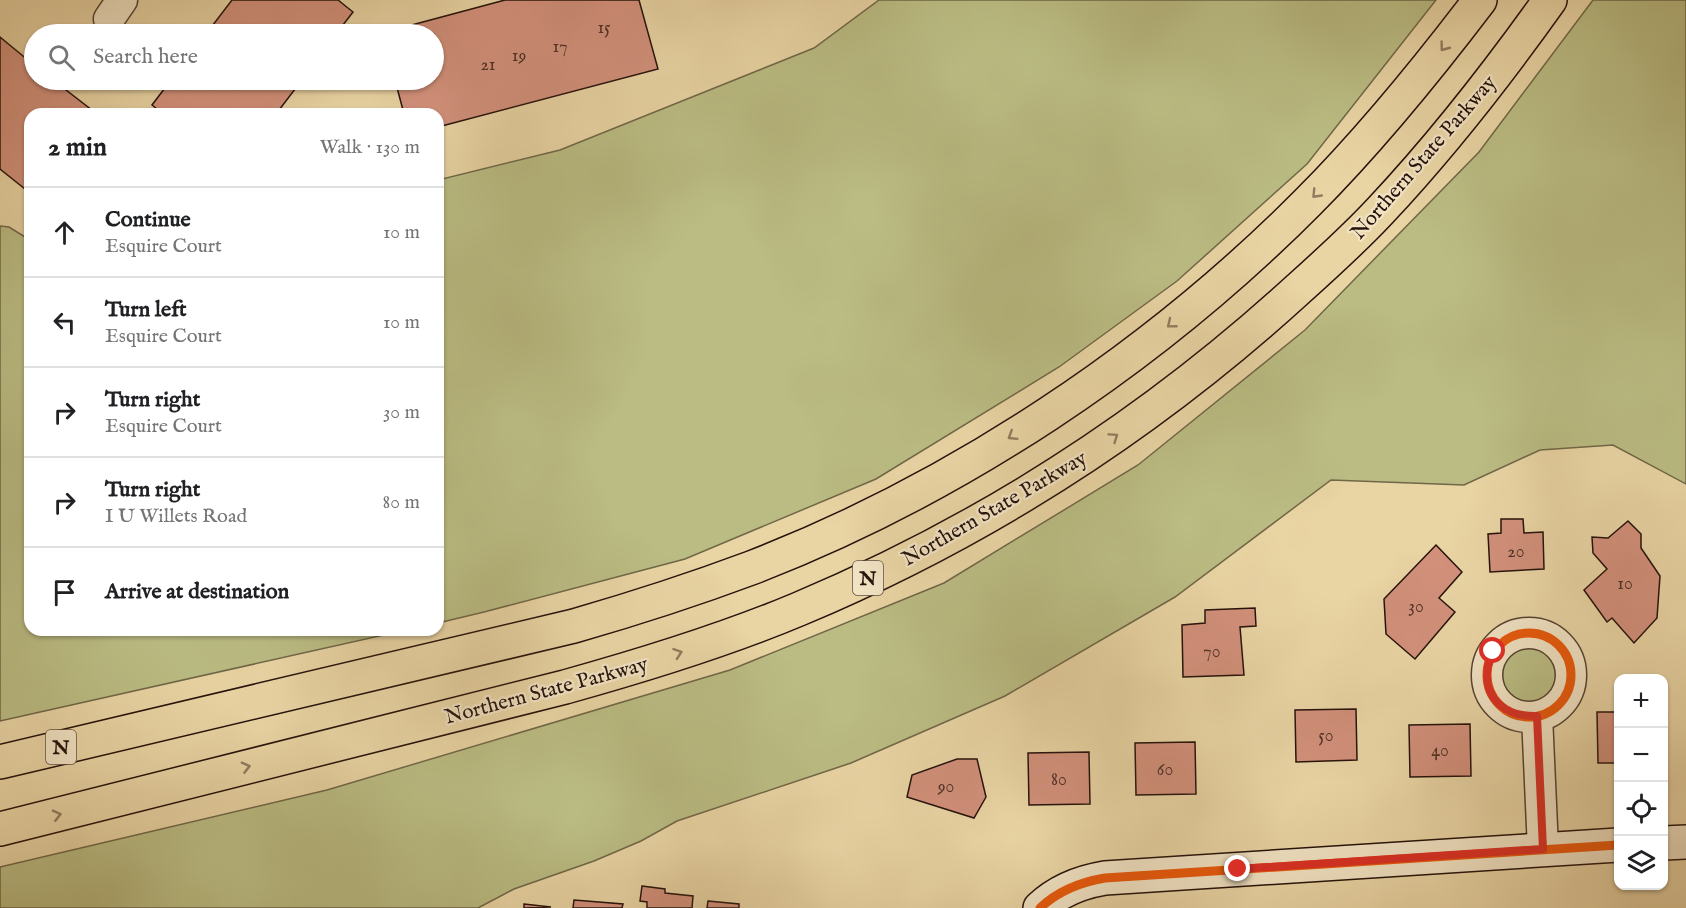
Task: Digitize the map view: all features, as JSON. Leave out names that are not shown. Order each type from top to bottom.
[{"type":"highway","name":"N","points":[[0,762],[596,620],[663,600],[753,567],[841,529],[915,492],[1009,438],[1089,386],[1202,299],[1274,236],[1341,168],[1405,96],[1480,0]]},
{"type":"highway","name":"Northern State Parkway","points":[[0,829],[565,687],[657,661],[796,610],[880,573],[941,542],[1043,483],[1124,430],[1200,374],[1278,308],[1346,245],[1408,181],[1471,106],[1550,0]]},
{"type":"street","points":[[1537,716],[1543,849]]},
{"type":"street","points":[[1668,843],[1686,842]]},
{"type":"street","points":[[1040,908],[1053,897],[1072,887],[1105,878],[1614,845]]},
{"type":"green space","points":[[879,0],[1436,0],[1307,164],[1177,281],[1059,367],[876,479],[685,559],[444,622],[444,179],[560,150],[814,48]]},
{"type":"green space","points":[[1593,0],[1686,0],[1686,484],[1613,445],[1540,450],[1464,485],[1331,480],[1175,597],[1005,696],[851,763],[677,821],[641,841],[594,861],[514,889],[478,908],[0,908],[0,867],[327,790],[730,670],[944,583],[1138,465],[1305,330],[1479,152]]},
{"type":"green space","points":[[0,226],[9,227],[24,236],[24,636],[379,636],[0,721]]},
{"type":"green space","points":[[1528,632],[1544,635],[1558,644],[1567,658],[1570,674],[1567,690],[1558,704],[1544,713],[1528,716],[1512,713],[1498,704],[1489,690],[1486,674],[1489,658],[1498,644],[1512,635]]},
{"type":"building","points":[[232,0],[338,0],[353,12],[344,24],[214,24]]},
{"type":"building","points":[[505,0],[639,0],[658,69],[444,125],[444,108],[402,108],[398,90],[444,90],[444,24],[416,24]]},
{"type":"building","points":[[0,37],[24,57],[24,90],[66,90],[89,108],[24,108],[24,188],[0,169]]},
{"type":"building","points":[[163,90],[294,90],[281,108],[156,108],[152,105]]},
{"type":"building","points":[[1501,519],[1523,519],[1524,533],[1543,532],[1544,569],[1490,572],[1488,534],[1501,533]]},
{"type":"building","points":[[1628,521],[1641,534],[1641,548],[1660,576],[1657,618],[1634,643],[1612,618],[1607,622],[1584,590],[1607,569],[1593,553],[1592,537],[1608,538]]},
{"type":"building","points":[[1436,545],[1462,572],[1439,598],[1455,612],[1415,659],[1386,634],[1384,599]]},
{"type":"building","points":[[1255,608],[1256,626],[1240,627],[1244,675],[1183,677],[1182,625],[1205,623],[1205,610]]},
{"type":"building","points":[[1356,709],[1357,760],[1296,762],[1295,710]]},
{"type":"building","points":[[1597,712],[1614,712],[1614,763],[1598,763]]},
{"type":"building","points":[[1470,724],[1471,776],[1410,777],[1409,725]]},
{"type":"building","points":[[1195,742],[1196,794],[1136,795],[1135,743]]},
{"type":"building","points":[[1089,752],[1090,804],[1029,805],[1028,753]]},
{"type":"building","points":[[957,759],[977,759],[986,797],[974,818],[907,797],[912,775]]},
{"type":"building","points":[[642,886],[665,889],[665,893],[693,896],[692,908],[647,908],[647,902],[640,901]]},
{"type":"building","points":[[574,900],[623,904],[622,908],[573,908]]},
{"type":"building","points":[[708,901],[739,904],[739,908],[707,908]]},
{"type":"building","points":[[524,904],[551,907],[524,908]]},
{"type":"cycle path","points":[[1529,633],[1545,636],[1559,645],[1568,659],[1571,675],[1568,691],[1559,705],[1545,714],[1529,717],[1513,714],[1499,705],[1490,691],[1487,675],[1490,659],[1499,645],[1513,636],[1529,633]]},
{"type":"cycle path","points":[[1040,908],[1070,888],[1105,878],[1614,845]]},
{"type":"route","points":[[1238,869],[1543,849],[1537,716],[1522,717],[1508,712],[1497,703],[1489,690],[1486,676],[1493,651]]}]
